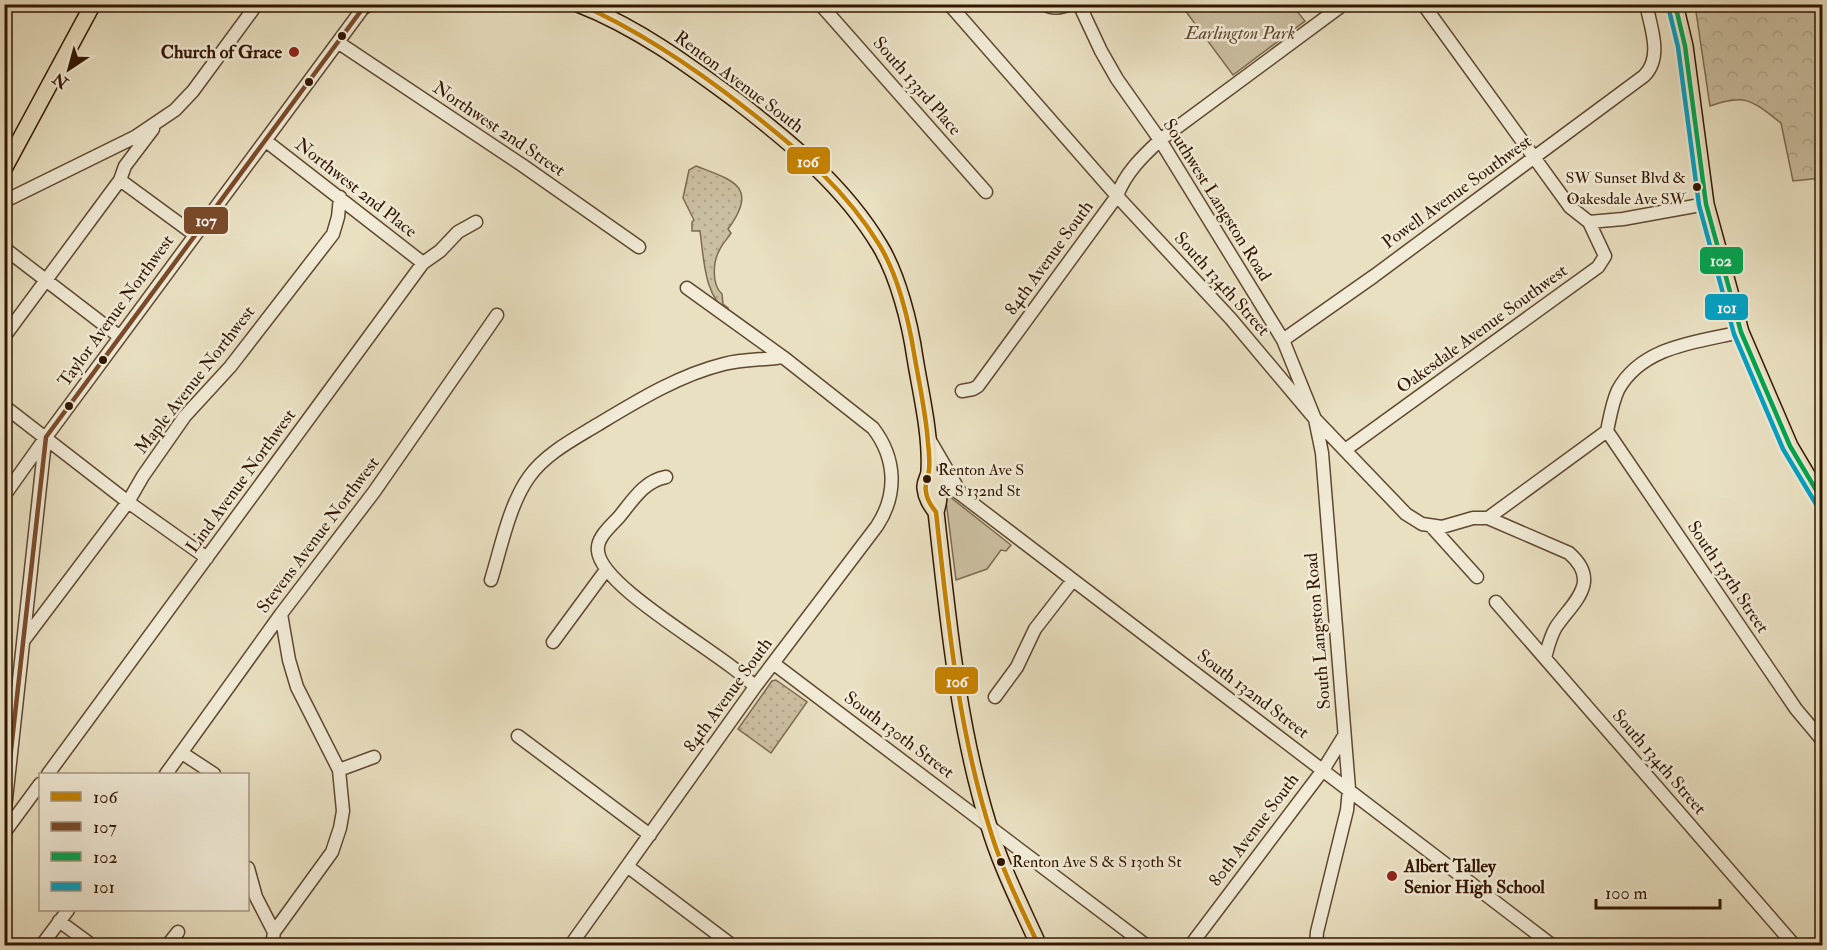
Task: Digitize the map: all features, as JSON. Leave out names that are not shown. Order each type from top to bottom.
[{"type":"main road","points":[[4,169],[93,4]]},
{"type":"main road","points":[[86,19],[102,4]]},
{"type":"main road","points":[[1675,4],[1685,46],[1706,204],[1741,332],[1790,446],[1822,500]]},
{"type":"main road","name":"Renton Avenue South","points":[[586,6],[683,61],[777,132],[813,163],[842,193],[881,248],[897,287],[914,347],[927,435],[929,474],[939,485],[936,512],[954,665],[969,753],[988,824],[1002,863],[1039,945]]},
{"type":"main road","points":[[1775,408],[1822,483]]},
{"type":"street","points":[[4,200],[135,137],[175,110],[193,91],[257,4]]},
{"type":"street","name":"South 133rd Place","points":[[820,4],[986,192]]},
{"type":"street","name":"South 134th Street","points":[[949,4],[1117,196],[1231,319],[1315,419],[1406,514],[1422,524],[1431,526],[1477,577]]},
{"type":"street","points":[[1044,4],[1050,8],[1072,4]]},
{"type":"street","name":"Southwest Langston Road","points":[[1079,4],[1101,51],[1117,78],[1160,140],[1282,340],[1315,419]]},
{"type":"street","name":"84th Avenue South","points":[[962,391],[978,386],[1117,196],[1129,174],[1160,140],[1344,4]]},
{"type":"street","points":[[1423,4],[1570,207],[1589,222],[1623,219],[1706,204]]},
{"type":"street","name":"Powell Avenue Southwest","points":[[1282,340],[1374,276],[1651,69],[1654,44],[1646,4]]},
{"type":"street","name":"Taylor Avenue Northwest","points":[[4,496],[366,5]]},
{"type":"street","name":"Northwest 2nd Street","points":[[339,43],[639,247]]},
{"type":"street","points":[[4,337],[120,180],[125,166],[150,135],[154,125]]},
{"type":"street","name":"Northwest 2nd Place","points":[[266,141],[423,263]]},
{"type":"street","points":[[120,180],[195,235]]},
{"type":"street","name":"Maple Avenue Northwest","points":[[24,640],[128,502],[143,476],[185,416],[224,374],[333,234],[340,197]]},
{"type":"street","name":"Lind Avenue Northwest","points":[[49,773],[423,263],[440,251],[458,232],[476,222]]},
{"type":"street","name":"Oakesdale Avenue Southwest","points":[[1345,450],[1598,267],[1605,255],[1589,222]]},
{"type":"street","points":[[4,248],[120,337]]},
{"type":"street","points":[[687,288],[783,357]]},
{"type":"street","name":"Stevens Avenue Northwest","points":[[167,773],[281,614],[374,492],[497,315]]},
{"type":"street","points":[[1488,518],[1607,431],[1618,390],[1640,365],[1655,354],[1680,345],[1741,332]]},
{"type":"street","points":[[491,580],[520,492],[529,476],[547,459],[632,404],[696,372],[727,363],[783,357]]},
{"type":"street","name":"84th Avenue South","points":[[570,945],[755,687],[884,515],[892,486],[890,459],[881,438],[873,428],[783,357]]},
{"type":"street","points":[[4,406],[128,502],[207,558]]},
{"type":"street","name":"South Langston Road","points":[[1315,419],[1322,453],[1349,789],[1347,810],[1317,932],[1316,945]]},
{"type":"street","name":"South 135th Street","points":[[1607,431],[1796,709],[1822,740]]},
{"type":"street","points":[[927,435],[962,496]]},
{"type":"street","points":[[4,818],[8,741],[24,640],[46,437]]},
{"type":"street","name":"South 132nd Street","points":[[929,474],[962,496],[1553,945]]},
{"type":"street","points":[[666,477],[656,479],[644,487],[601,539],[597,550],[599,558],[606,570],[628,591],[755,687]]},
{"type":"street","points":[[1431,526],[1442,527],[1473,518],[1488,518],[1569,554],[1576,560],[1581,568],[1583,589],[1579,600],[1557,626],[1549,640],[1545,658]]},
{"type":"street","points":[[553,642],[606,570]]},
{"type":"street","points":[[995,697],[1017,667],[1035,629],[1073,580]]},
{"type":"street","name":"South 134th Street","points":[[1496,602],[1795,945]]},
{"type":"street","points":[[273,945],[274,932],[332,852],[337,841],[343,811],[339,770],[297,687],[289,660],[281,614]]},
{"type":"street","name":"South 130th Street","points":[[773,663],[1147,945]]},
{"type":"street","name":"80th Avenue South","points":[[1190,945],[1323,771],[1344,735]]},
{"type":"street","points":[[518,736],[650,834]]},
{"type":"street","points":[[182,753],[212,773]]},
{"type":"street","points":[[339,770],[374,757]]},
{"type":"street","points":[[4,833],[39,785]]},
{"type":"street","points":[[627,866],[733,945]]},
{"type":"street","points":[[249,872],[256,897],[274,932]]},
{"type":"street","points":[[41,945],[66,911]]},
{"type":"street","points":[[59,921],[93,945]]},
{"type":"street","points":[[167,945],[178,932]]},
{"type":"green space","name":"Earlington Park","points":[[1181,5],[1292,5],[1305,21],[1233,75]]},
{"type":"green space","points":[[1695,5],[1822,5],[1822,178],[1793,181],[1781,123],[1763,109],[1741,100],[1710,106]]},
{"type":"green space","points":[[696,166],[730,181],[738,187],[741,194],[742,203],[728,229],[731,233],[720,249],[715,266],[716,284],[729,314],[714,298],[704,265],[700,231],[692,231],[694,220],[683,198],[689,170]]},
{"type":"green space","points":[[945,493],[1011,545],[1006,551],[1001,550],[987,569],[956,580]]},
{"type":"green space","points":[[776,680],[807,702],[771,753],[738,729],[772,681]]},
{"type":"transit line","name":"107","points":[[46,437],[366,4]]},
{"type":"transit line","name":"106","points":[[579,4],[624,26],[667,52],[728,95],[785,140],[837,189],[867,226],[887,258],[906,312],[922,398],[929,460],[926,489],[928,500],[936,512],[956,676],[971,756],[980,796],[997,850],[1039,946]]},
{"type":"transit line","name":"102","points":[[1675,4],[1685,46],[1706,204],[1741,332],[1790,446],[1822,500]]},
{"type":"transit line","name":"101","points":[[1668,6],[1678,47],[1699,205],[1734,334],[1783,449],[1816,504]]},
{"type":"transit line","name":"107","points":[[4,813],[46,437]]},
{"type":"place","name":"Church of Grace","points":[[294,52]]},
{"type":"place","name":"SW Sunset Blvd & Oakesdale Ave SW","points":[[1697,187]]},
{"type":"place","name":"Renton Ave S & S 132nd St","points":[[927,479]]},
{"type":"place","name":"Renton Ave S & S 130th St","points":[[1001,862]]},
{"type":"place","name":"Albert Talley Senior High School","points":[[1392,876]]}]
